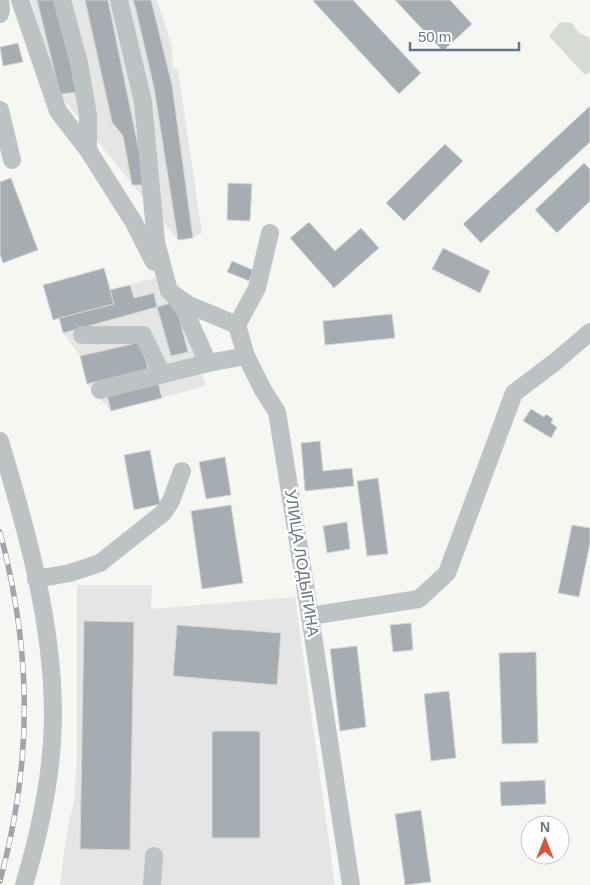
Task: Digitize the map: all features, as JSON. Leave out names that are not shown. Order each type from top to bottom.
[{"type":"street","points":[[0,0],[0,14]]},
{"type":"street","points":[[20,0],[58,111],[88,150],[133,221],[169,291],[184,309],[208,362]]},
{"type":"street","points":[[62,0],[79,63],[88,115],[88,150]]},
{"type":"street","points":[[119,0],[143,102],[156,242],[169,291],[189,305],[237,325],[257,288],[270,233]]},
{"type":"street","points":[[0,110],[12,160]]},
{"type":"street","name":"УЛИЦА ЛОДЫГИНА","points":[[237,325],[246,356],[263,390],[277,412],[351,885]]},
{"type":"street","points":[[310,616],[419,599],[447,573],[514,393],[590,332]]},
{"type":"street","points":[[82,335],[143,335],[162,374]]},
{"type":"street","points":[[100,390],[208,362],[246,356]]},
{"type":"street","points":[[0,441],[21,512],[36,579],[49,656],[52,689],[52,746],[43,806],[24,885]]},
{"type":"street","points":[[36,579],[70,573],[100,563],[163,513],[171,501],[182,471]]},
{"type":"street","points":[[152,885],[154,856]]},
{"type":"shaded area","points":[[31,0],[157,0],[172,46],[173,67],[178,70],[202,233],[193,238],[178,240],[60,95]]},
{"type":"shaded area","points":[[560,22],[572,23],[579,33],[590,38],[590,72],[585,75],[549,36]]},
{"type":"shaded area","points":[[170,274],[206,386],[111,411],[87,384],[80,356],[63,333],[59,318],[114,303],[110,290]]},
{"type":"shaded area","points":[[77,585],[152,585],[151,609],[295,597],[335,885],[60,885],[66,837],[74,799],[77,755]]},
{"type":"building","points":[[37,0],[56,0],[79,92],[60,94]]},
{"type":"building","points":[[85,0],[108,0],[146,185],[132,185],[123,136],[112,122]]},
{"type":"building","points":[[133,0],[151,0],[172,85],[193,238],[178,240],[154,88]]},
{"type":"building","points":[[314,0],[353,0],[421,73],[399,94]]},
{"type":"building","points":[[395,0],[450,0],[472,24],[443,51]]},
{"type":"building","points":[[18,43],[23,62],[3,66],[0,47]]},
{"type":"building","points":[[590,106],[590,142],[481,243],[463,224]]},
{"type":"building","points":[[445,144],[463,161],[404,221],[386,203]]},
{"type":"building","points":[[584,163],[590,169],[590,201],[557,233],[535,210]]},
{"type":"building","points":[[11,178],[38,250],[3,263],[0,254],[0,182]]},
{"type":"building","points":[[228,183],[252,184],[250,221],[227,220]]},
{"type":"building","points":[[309,222],[335,251],[361,228],[379,248],[334,288],[290,238]]},
{"type":"building","points":[[443,248],[490,271],[480,293],[432,269]]},
{"type":"building","points":[[232,261],[253,270],[249,281],[227,272]]},
{"type":"building","points":[[104,268],[114,304],[53,320],[43,285]]},
{"type":"building","points":[[130,285],[134,298],[154,293],[157,307],[63,333],[59,318],[114,304],[110,290]]},
{"type":"building","points":[[175,302],[188,352],[171,356],[157,307]]},
{"type":"building","points":[[392,314],[395,338],[325,345],[323,321]]},
{"type":"building","points":[[141,342],[148,369],[87,384],[80,356]]},
{"type":"building","points":[[158,382],[162,398],[111,411],[107,395]]},
{"type":"building","points":[[531,409],[544,417],[546,414],[553,419],[551,423],[557,427],[551,438],[523,421]]},
{"type":"building","points":[[320,441],[323,471],[352,468],[354,486],[305,491],[301,443]]},
{"type":"building","points":[[150,450],[160,504],[134,510],[124,455]]},
{"type":"building","points":[[225,457],[231,495],[206,499],[199,462]]},
{"type":"building","points":[[378,478],[388,554],[367,556],[357,481]]},
{"type":"building","points":[[231,505],[243,583],[202,589],[191,511]]},
{"type":"building","points":[[347,522],[350,549],[327,553],[323,526]]},
{"type":"building","points":[[572,525],[590,528],[590,543],[579,597],[558,593]]},
{"type":"building","points":[[84,621],[134,622],[130,850],[80,849]]},
{"type":"building","points":[[411,623],[413,650],[393,652],[390,625]]},
{"type":"building","points":[[177,625],[281,633],[277,685],[173,676]]},
{"type":"building","points":[[357,646],[366,727],[340,731],[330,649]]},
{"type":"building","points":[[536,652],[538,743],[502,744],[499,653]]},
{"type":"building","points":[[449,691],[456,758],[431,761],[424,694]]},
{"type":"building","points":[[212,731],[260,731],[260,838],[212,838]]},
{"type":"building","points":[[545,780],[546,804],[501,806],[500,782]]},
{"type":"building","points":[[421,810],[431,882],[405,885],[395,814]]},
{"type":"railway","points":[[0,532],[11,577],[18,621],[23,664],[24,706],[23,749],[18,792],[11,836],[0,881]]}]
